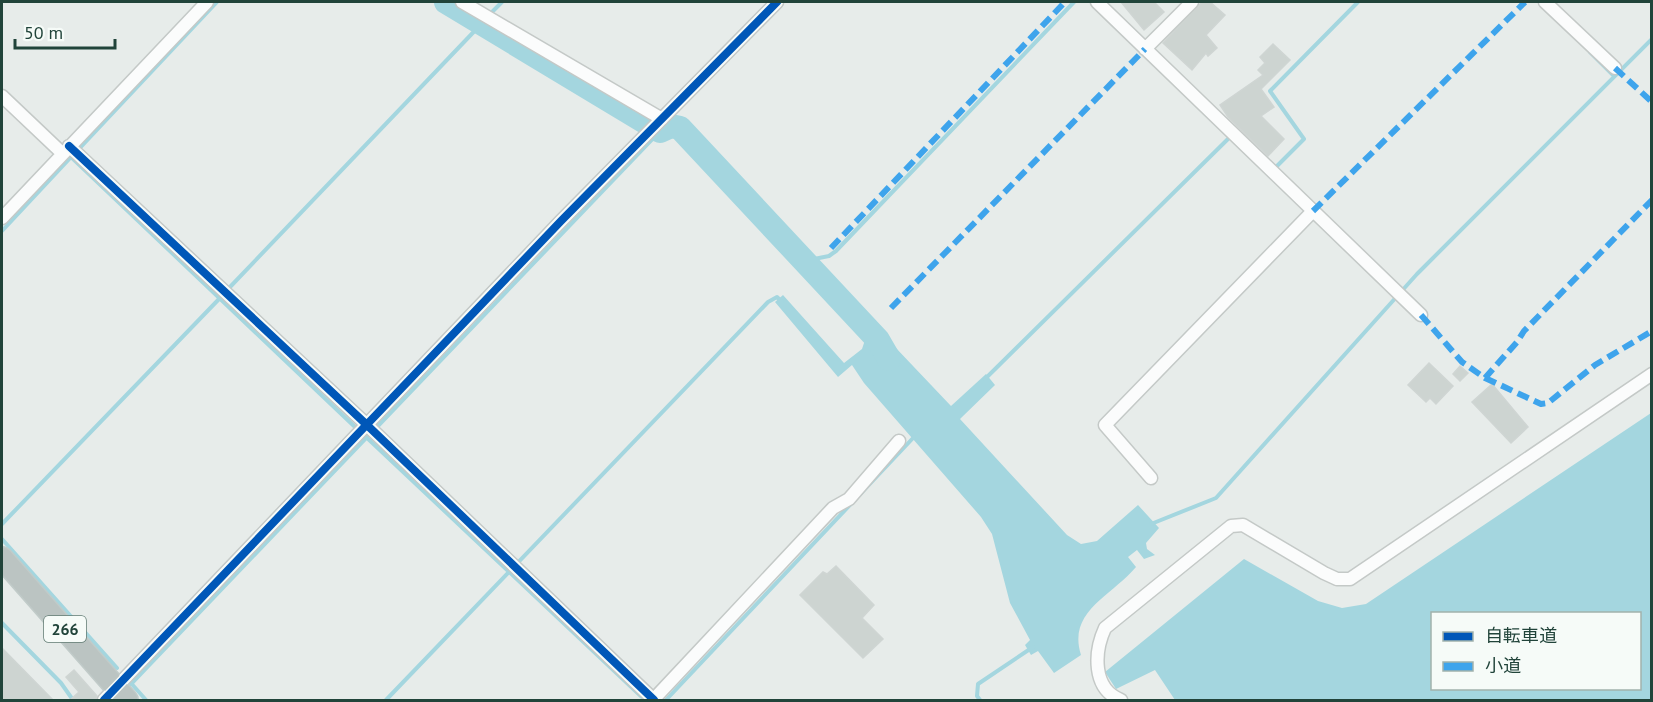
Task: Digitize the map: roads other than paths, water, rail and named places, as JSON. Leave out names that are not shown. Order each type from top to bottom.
[{"type":"highway","name":"266","points":[[2,558],[116,696]]},
{"type":"street","points":[[2,218],[71,151],[207,2]]},
{"type":"street","points":[[462,2],[656,124]]},
{"type":"street","points":[[116,696],[367,425],[656,124],[777,2]]},
{"type":"street","points":[[1097,2],[1421,315]]},
{"type":"street","points":[[1144,49],[1192,2]]},
{"type":"street","points":[[1545,2],[1615,68]]},
{"type":"street","points":[[2,96],[71,151],[367,425],[653,700],[833,508],[849,499],[898,441]]},
{"type":"street","points":[[1150,478],[1105,425],[1313,211]]},
{"type":"street","points":[[1120,700],[1108,694],[1098,676],[1098,650],[1105,628],[1231,526],[1243,525],[1324,573],[1337,579],[1350,579],[1652,374]]},
{"type":"water","points":[[783,295],[844,363],[862,349],[866,337],[876,327],[951,406],[986,374],[995,385],[960,419],[1067,535],[1081,544],[1097,541],[1138,505],[1159,528],[1146,543],[1147,549],[1155,555],[1144,559],[1137,550],[1128,557],[1136,567],[1086,615],[1080,627],[1078,640],[1081,655],[1054,673],[1038,651],[1031,655],[1025,645],[1030,640],[1010,603],[992,534],[981,517],[864,383],[852,365],[838,377],[775,302]]},
{"type":"water","points":[[1651,413],[1651,700],[1175,700],[1155,670],[1116,689],[1105,672],[1244,559],[1318,601],[1342,608],[1366,604]]},
{"type":"waterway","points":[[78,150],[217,2]]},
{"type":"waterway","points":[[446,2],[660,131],[671,126],[680,128],[878,340],[889,359]]},
{"type":"waterway","points":[[493,11],[502,2]]},
{"type":"waterway","points":[[804,261],[829,256],[836,251],[1074,2]]},
{"type":"waterway","points":[[1274,169],[1304,139],[1270,91],[1358,2]]},
{"type":"waterway","points":[[230,287],[486,19]]},
{"type":"waterway","points":[[1151,524],[1216,498],[1417,274],[1652,39]]},
{"type":"waterway","points":[[1590,52],[1614,76]]},
{"type":"waterway","points":[[376,428],[660,131]]},
{"type":"waterway","points":[[985,379],[1230,137],[1232,139]]},
{"type":"waterway","points":[[2,231],[73,155]]},
{"type":"waterway","points":[[71,157],[355,427]]},
{"type":"waterway","points":[[386,700],[768,302],[777,297],[782,302]]},
{"type":"waterway","points":[[2,524],[220,298]]},
{"type":"waterway","points":[[365,436],[645,700]]},
{"type":"waterway","points":[[131,684],[367,437]]},
{"type":"waterway","points":[[666,700],[914,437]]},
{"type":"waterway","points":[[2,539],[117,668]]},
{"type":"waterway","points":[[2,623],[61,683],[73,700]]},
{"type":"waterway","points":[[980,700],[977,696],[978,684],[1033,647]]},
{"type":"waterway","points":[[130,682],[146,700]]}]
